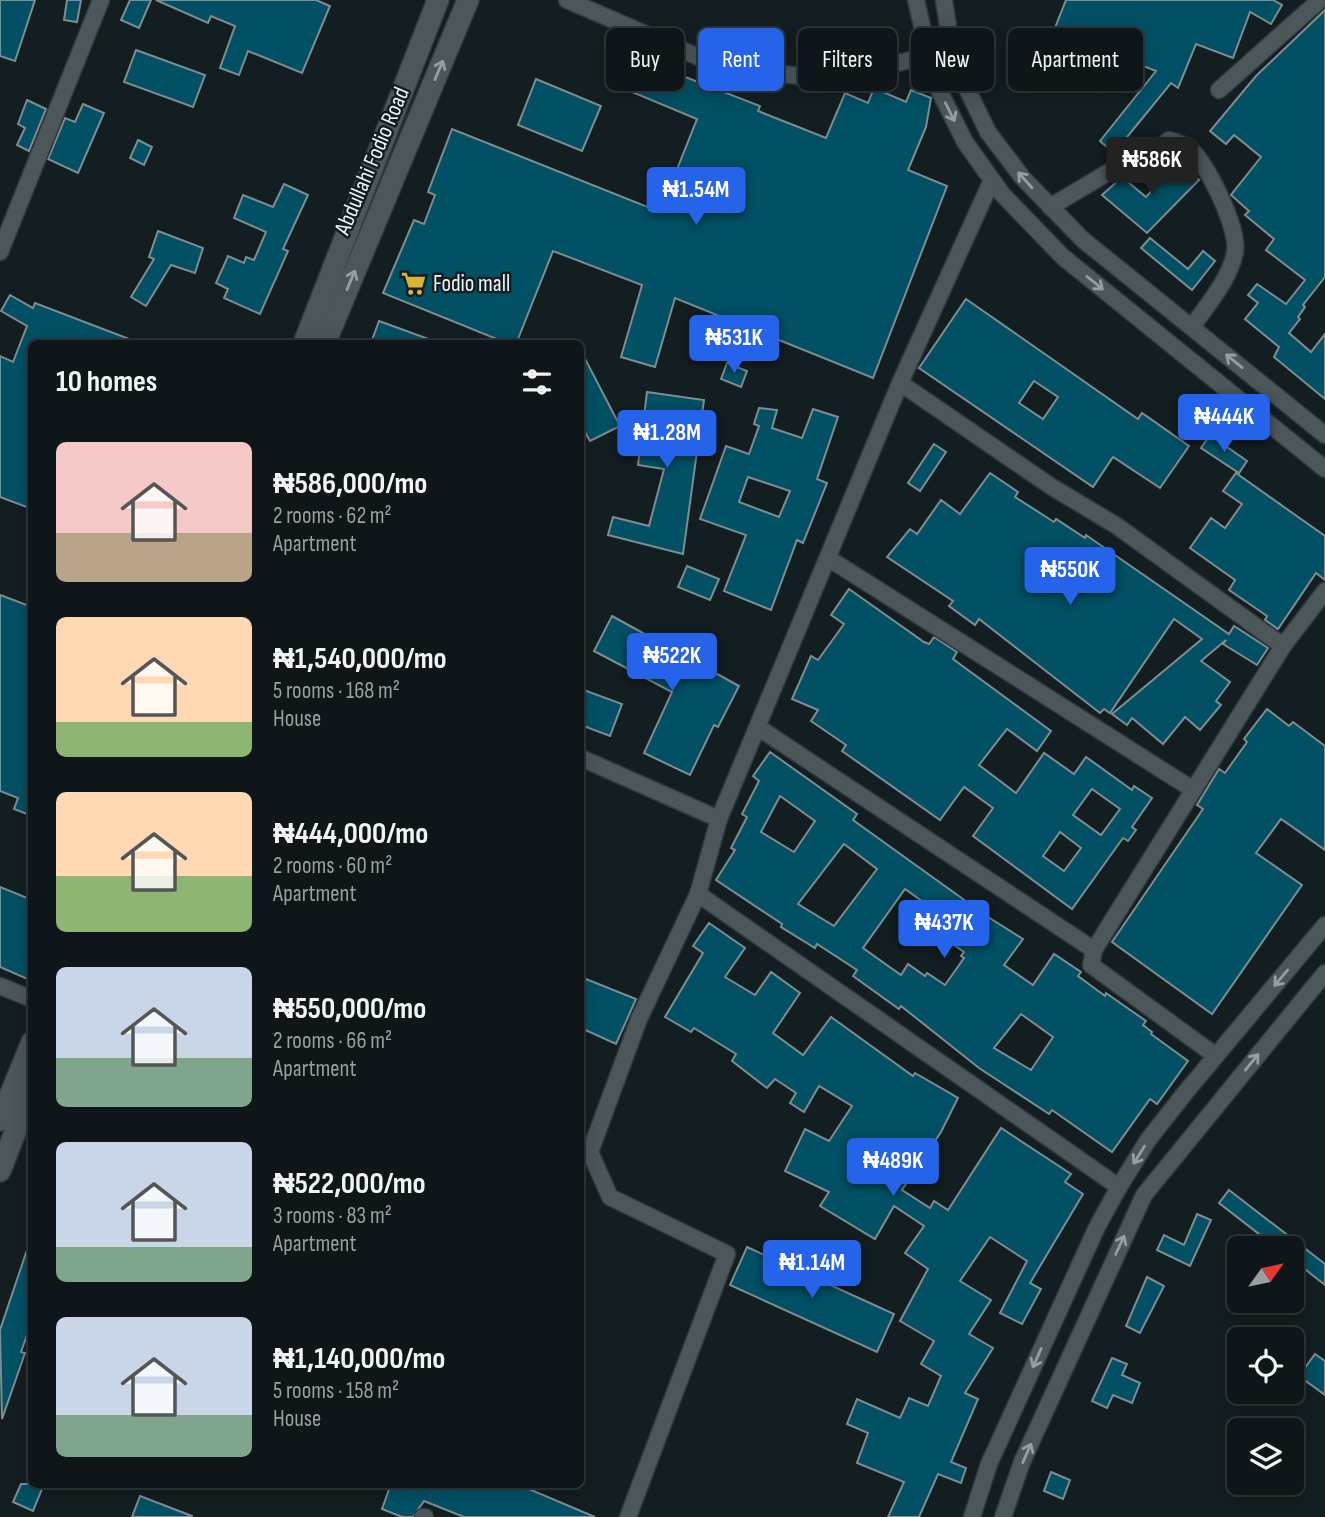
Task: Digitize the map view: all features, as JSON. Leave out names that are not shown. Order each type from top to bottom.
[{"type":"main road","name":"Abdullahi Fodio Road","points":[[305,340],[438,0]]},
{"type":"main road","name":"Abdullahi Fodio Road","points":[[326,340],[468,0]]},
{"type":"main road","points":[[0,1120],[28,1052]]},
{"type":"main road","points":[[0,1171],[28,1099]]},
{"type":"street","points":[[0,252],[101,0]]},
{"type":"street","points":[[567,0],[710,62],[810,77],[855,73],[911,61]]},
{"type":"street","points":[[916,0],[923,28]]},
{"type":"street","points":[[944,0],[949,28]]},
{"type":"street","points":[[1219,90],[1320,0]]},
{"type":"street","points":[[940,91],[965,142],[992,180],[1063,257],[1325,469]]},
{"type":"street","points":[[968,91],[988,132],[1022,177],[1082,239],[1325,435]]},
{"type":"street","points":[[1050,207],[1119,166],[1149,158],[1169,140],[1189,148],[1209,177],[1227,212],[1236,250],[1216,293],[1192,327]]},
{"type":"street","points":[[584,1163],[639,1019],[698,894],[719,819],[900,383],[992,180]]},
{"type":"street","points":[[900,383],[1283,646]]},
{"type":"street","points":[[828,558],[1192,789]]},
{"type":"street","points":[[1216,1056],[1091,965],[1094,950],[1283,646],[1325,591]]},
{"type":"street","points":[[759,728],[1094,950]]},
{"type":"street","points":[[584,759],[719,819]]},
{"type":"street","points":[[698,894],[1119,1187]]},
{"type":"street","points":[[972,1517],[989,1464],[1097,1227],[1119,1187],[1148,1140],[1325,925]]},
{"type":"street","points":[[1003,1517],[1023,1462],[1144,1195],[1325,973]]},
{"type":"street","points":[[0,986],[28,997]]},
{"type":"street","points":[[590,1152],[610,1197],[727,1254],[628,1517]]},
{"type":"building","points":[[0,0],[35,0],[15,61],[0,56]]},
{"type":"building","points":[[67,0],[81,0],[77,22],[64,20]]},
{"type":"building","points":[[130,0],[151,0],[139,28],[121,20]]},
{"type":"building","points":[[156,0],[316,0],[330,6],[302,73],[248,51],[239,75],[220,68],[235,26],[211,16],[208,23]]},
{"type":"building","points":[[1066,0],[1273,0],[1282,5],[1271,24],[1250,12],[1233,58],[1196,44],[1178,88],[1171,83],[1114,153],[1100,141],[1140,91],[1143,91],[1156,71],[1143,66],[1143,28],[1055,28]]},
{"type":"building","points":[[1325,10],[1325,277],[1303,305],[1305,307],[1298,317],[1300,319],[1289,333],[1311,352],[1325,334],[1325,399],[1274,357],[1279,347],[1245,319],[1258,303],[1248,295],[1257,284],[1286,304],[1305,280],[1266,250],[1274,239],[1245,215],[1249,211],[1231,195],[1261,157],[1234,135],[1226,144],[1210,131],[1256,76]]},
{"type":"building","points":[[136,50],[205,75],[193,107],[124,82]]},
{"type":"building","points":[[684,77],[698,82],[698,91],[721,91],[760,106],[758,111],[826,138],[845,93],[868,103],[873,91],[881,91],[906,102],[911,90],[931,98],[926,127],[908,170],[947,186],[873,378],[675,298],[655,367],[621,357],[642,285],[553,251],[518,339],[499,340],[383,293],[414,220],[424,224],[435,195],[428,192],[452,129],[660,212],[697,119],[632,91],[684,91]]},
{"type":"building","points":[[536,79],[601,106],[582,151],[518,125]]},
{"type":"building","points":[[27,100],[46,109],[29,151],[17,145],[25,128],[18,124]]},
{"type":"building","points":[[83,104],[104,113],[78,173],[48,159],[65,118],[75,122]]},
{"type":"building","points":[[138,140],[152,147],[144,165],[130,158]]},
{"type":"building","points":[[1178,161],[1199,180],[1147,233],[1102,195],[1122,177],[1146,197]]},
{"type":"building","points":[[284,184],[308,195],[283,249],[288,251],[260,314],[224,298],[228,289],[216,283],[228,256],[244,263],[246,257],[254,260],[266,232],[234,218],[243,195],[273,207]]},
{"type":"building","points":[[158,231],[203,248],[195,273],[171,265],[146,306],[131,297],[154,259],[149,257]]},
{"type":"building","points":[[1150,238],[1188,269],[1203,251],[1215,261],[1192,290],[1141,248]]},
{"type":"building","points":[[10,295],[33,308],[35,303],[132,340],[28,340],[28,508],[0,497],[0,356],[13,362],[27,326],[1,311]]},
{"type":"building","points":[[966,299],[1138,419],[1142,413],[1189,446],[1160,488],[1113,457],[1093,487],[919,368]],"holes":[[[1034,381],[1058,397],[1043,419],[1019,403]]]},
{"type":"building","points":[[379,321],[431,340],[372,340]]},
{"type":"building","points":[[584,357],[620,426],[590,441],[584,430]]},
{"type":"building","points":[[727,363],[747,371],[741,387],[721,379]]},
{"type":"building","points":[[647,392],[704,400],[683,554],[608,535],[613,517],[649,526],[664,469],[638,465]]},
{"type":"building","points":[[759,408],[777,410],[772,428],[802,438],[813,409],[838,417],[817,479],[827,483],[803,543],[797,540],[771,610],[724,591],[746,535],[700,519],[726,446],[749,454],[759,426],[754,424]],"holes":[[[748,477],[790,491],[779,517],[739,502]]]},
{"type":"building","points":[[1210,435],[1247,461],[1239,473],[1201,448]]},
{"type":"building","points":[[934,444],[946,452],[920,491],[908,483]]},
{"type":"building","points":[[990,473],[1018,492],[1015,497],[1054,522],[1056,519],[1085,538],[1086,535],[1229,634],[1234,626],[1268,648],[1257,665],[1223,644],[1226,640],[1201,661],[1230,682],[1216,701],[1221,705],[1200,730],[1185,717],[1163,744],[1132,718],[1127,725],[1112,714],[1202,639],[1174,619],[1110,713],[1104,709],[1100,713],[979,619],[975,625],[949,606],[953,601],[887,557],[910,529],[917,534],[941,500],[960,514]]},
{"type":"building","points":[[1236,473],[1325,536],[1325,580],[1316,573],[1278,629],[1265,620],[1267,616],[1229,590],[1235,580],[1190,548],[1211,518],[1225,528],[1242,504],[1223,491]]},
{"type":"building","points":[[687,566],[719,579],[710,600],[678,587]]},
{"type":"building","points":[[849,589],[924,642],[929,644],[934,637],[957,652],[953,659],[1051,731],[1037,751],[1007,729],[979,765],[1016,793],[1044,753],[1074,774],[1086,757],[1132,790],[1134,786],[1152,798],[1132,827],[1136,830],[1128,841],[1123,838],[1072,909],[973,836],[993,808],[964,787],[940,820],[842,751],[846,745],[811,721],[818,710],[792,699],[811,656],[818,660],[844,624],[831,615]],"holes":[[[1092,789],[1120,809],[1101,835],[1073,815]],[[1060,832],[1081,848],[1064,871],[1043,856]]]},
{"type":"building","points":[[0,595],[28,606],[28,814],[14,809],[18,798],[0,791]]},
{"type":"building","points":[[612,616],[739,686],[718,727],[714,725],[690,775],[644,753],[672,692],[594,651]]},
{"type":"building","points":[[584,690],[622,704],[610,736],[584,726]]},
{"type":"building","points":[[1267,709],[1289,726],[1293,722],[1325,746],[1325,850],[1281,819],[1256,853],[1302,885],[1212,1014],[1112,942],[1203,809],[1197,805],[1219,769],[1225,773],[1247,742],[1244,739]]},
{"type":"building","points":[[770,752],[857,814],[853,820],[1023,939],[1004,965],[1033,985],[1054,954],[1081,972],[1078,976],[1105,996],[1106,993],[1146,1021],[1143,1025],[1151,1034],[1188,1061],[1157,1104],[1150,1099],[1112,1152],[1052,1110],[1049,1114],[979,1068],[901,1006],[899,1009],[853,976],[857,970],[817,944],[815,948],[781,927],[782,924],[716,880],[735,850],[731,848],[747,817],[742,814],[759,781],[753,776]],"holes":[[[780,796],[815,821],[794,852],[761,832]],[[844,844],[877,869],[834,926],[798,904]],[[905,889],[940,914],[931,929],[964,952],[961,956],[964,958],[945,985],[908,964],[901,975],[863,948]],[[1021,1014],[1053,1037],[1031,1070],[994,1048]]]},
{"type":"building","points":[[0,887],[28,898],[28,979],[0,967]]},
{"type":"building","points":[[709,923],[745,948],[725,977],[755,995],[771,972],[800,993],[773,1033],[803,1055],[831,1017],[913,1076],[915,1073],[958,1098],[941,1132],[902,1190],[930,1208],[934,1201],[948,1210],[1001,1128],[1071,1174],[1065,1182],[1083,1194],[1030,1283],[1041,1289],[1022,1324],[1000,1313],[1027,1261],[990,1237],[960,1281],[991,1300],[969,1334],[993,1348],[965,1393],[978,1399],[951,1462],[966,1468],[961,1483],[938,1474],[919,1517],[888,1517],[904,1482],[857,1463],[868,1433],[847,1424],[857,1399],[900,1418],[909,1398],[928,1406],[941,1376],[921,1364],[934,1341],[900,1321],[928,1269],[905,1253],[924,1226],[894,1206],[875,1239],[820,1206],[829,1192],[785,1171],[805,1129],[829,1141],[852,1106],[819,1086],[804,1112],[790,1103],[796,1093],[775,1079],[767,1088],[732,1061],[736,1054],[694,1028],[691,1032],[665,1017],[703,953],[693,946]]},
{"type":"building","points":[[586,979],[636,999],[616,1044],[584,1029]]},
{"type":"building","points":[[1229,1190],[1289,1236],[1262,1236],[1219,1203]]},
{"type":"building","points":[[1197,1214],[1211,1220],[1190,1266],[1157,1250],[1164,1235],[1184,1245]]},
{"type":"building","points":[[28,1247],[28,1332],[21,1352],[25,1353],[2,1419],[0,1330]]},
{"type":"building","points":[[747,1247],[894,1314],[877,1352],[730,1285]]},
{"type":"building","points":[[1304,1248],[1325,1264],[1325,1285],[1304,1268]]},
{"type":"building","points":[[1147,1277],[1164,1286],[1140,1333],[1126,1326]]},
{"type":"building","points":[[1315,1354],[1325,1361],[1325,1395],[1304,1380],[1304,1369]]},
{"type":"building","points":[[1112,1358],[1127,1364],[1122,1375],[1140,1383],[1132,1403],[1113,1395],[1107,1408],[1092,1401]]},
{"type":"building","points":[[1051,1472],[1070,1480],[1063,1499],[1044,1491]]},
{"type":"building","points":[[21,1484],[28,1484],[28,1488],[42,1488],[33,1511],[13,1502]]},
{"type":"building","points":[[390,1488],[526,1488],[595,1517],[464,1517],[424,1501],[413,1517],[402,1517],[382,1509]]},
{"type":"building","points":[[140,1496],[192,1516],[192,1517],[132,1517]]},
{"type":"place","name":"Fodio mall","points":[[413,284]]}]
